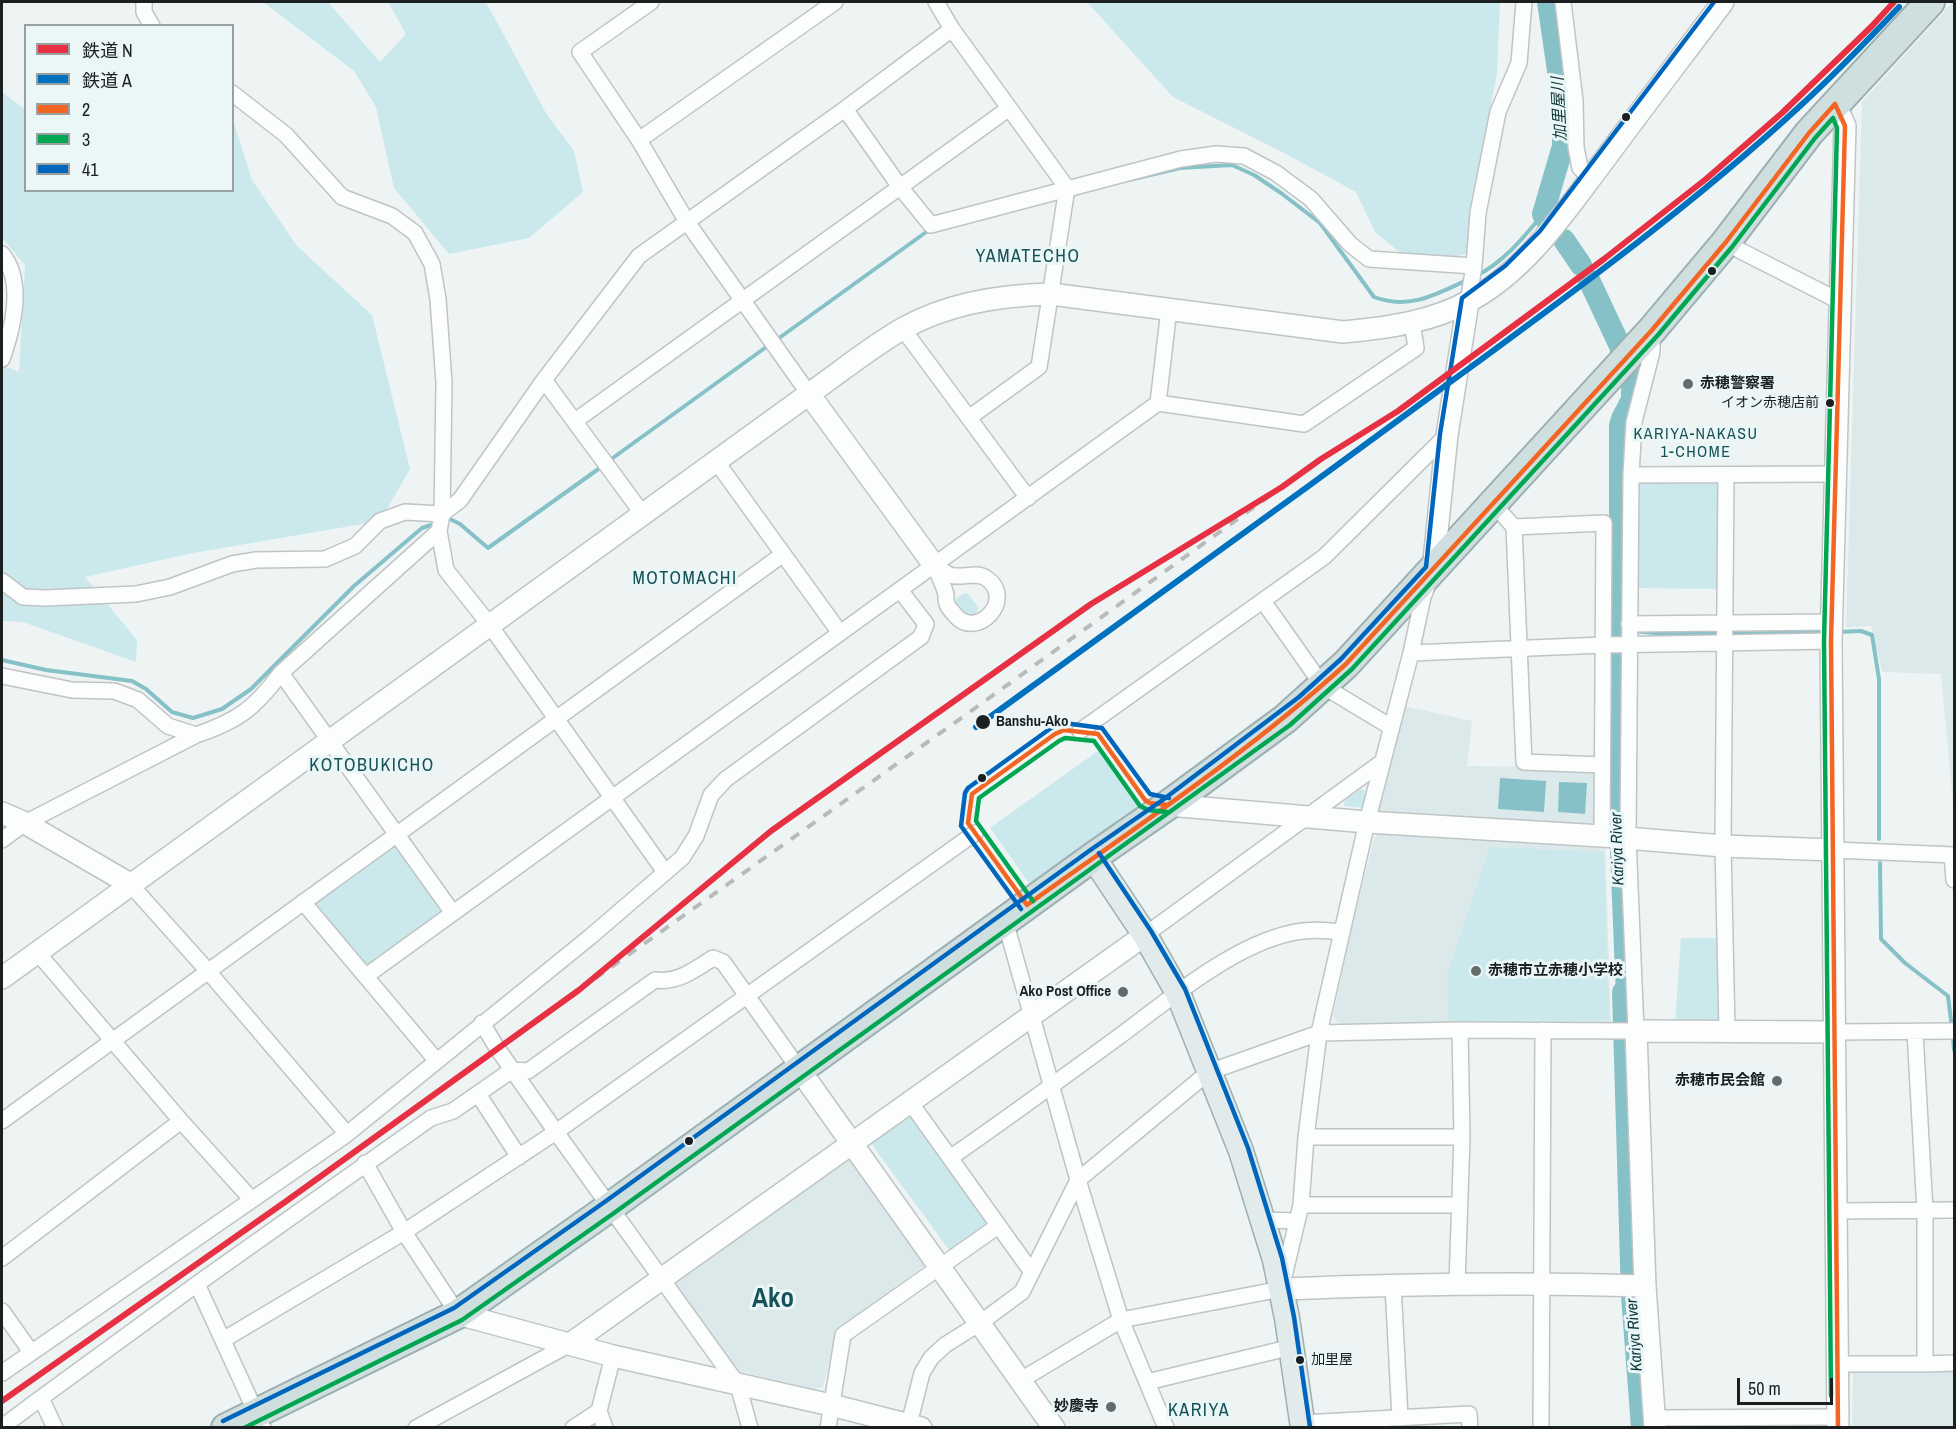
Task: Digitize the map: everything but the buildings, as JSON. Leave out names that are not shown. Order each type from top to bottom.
[{"type":"highway","points":[[226,1428],[260,1420],[458,1314],[610,1208],[1285,719],[1359,650],[1646,337],[1726,242],[1809,133],[1930,2]]},
{"type":"main road","points":[[1093,857],[1145,935],[1178,993],[1241,1151],[1264,1220],[1281,1288],[1303,1425]]},
{"type":"street","points":[[144,2],[144,12],[151,24]]},
{"type":"street","points":[[639,140],[835,2]]},
{"type":"street","points":[[936,2],[1008,109],[1067,189],[1039,367],[970,417]]},
{"type":"street","points":[[1281,1288],[1301,1205],[1306,1137],[1319,1033],[1367,822],[1411,653],[1423,597],[1433,570],[1447,435],[1474,266],[1478,213],[1498,112],[1519,63],[1524,2]]},
{"type":"street","points":[[1563,2],[1575,101],[1576,147],[1580,168],[1590,178]]},
{"type":"street","points":[[2,978],[642,513],[903,328],[938,312],[976,301],[1020,295],[1051,294],[1343,333],[1412,322],[1468,302],[1492,287],[1531,253],[1723,2]]},
{"type":"street","points":[[644,3],[580,52],[639,140],[687,222],[934,565],[946,593],[947,605],[958,619],[969,624],[979,622],[993,612],[998,602],[996,590],[987,578],[976,575],[951,575],[934,565]]},
{"type":"street","points":[[2,581],[23,597],[136,594],[170,587],[232,564],[256,560],[325,559],[355,546],[380,520],[405,512],[442,514],[460,500],[544,380],[639,256],[845,109],[952,28]]},
{"type":"street","points":[[234,95],[286,135],[342,197],[392,216],[415,233],[432,264],[438,299],[444,383],[442,514],[439,531],[446,570],[489,624],[557,718],[665,873]]},
{"type":"street","points":[[1514,527],[1604,523],[1605,645],[1602,765],[1615,837],[1655,1423],[1838,1422],[1831,631],[1845,126],[1835,104]]},
{"type":"street","points":[[845,109],[900,187],[931,225],[1181,159],[1216,154],[1244,156],[1276,173],[1311,200],[1350,244],[1369,259],[1474,266]]},
{"type":"street","points":[[575,421],[1008,109]]},
{"type":"street","points":[[1726,242],[1841,302]]},
{"type":"street","points":[[2,254],[8,262],[14,279],[15,296],[2,359]]},
{"type":"street","points":[[1158,403],[1169,309]]},
{"type":"street","points":[[366,976],[1158,403],[1304,424],[1416,348],[1412,322]]},
{"type":"street","points":[[903,328],[1028,498]]},
{"type":"street","points":[[1615,837],[1629,636],[1630,475],[1634,422],[1653,352],[1646,337]]},
{"type":"street","points":[[544,380],[642,513]]},
{"type":"street","points":[[1080,731],[1324,557],[1447,435]]},
{"type":"street","points":[[716,461],[840,633]]},
{"type":"street","points":[[1630,475],[1835,474]]},
{"type":"street","points":[[1726,475],[1723,643],[1727,1030]]},
{"type":"street","points":[[1493,504],[1514,527],[1524,762],[1602,765]]},
{"type":"street","points":[[2,840],[25,824],[196,735],[220,727],[243,715],[263,697],[281,673],[439,531]]},
{"type":"street","points":[[2,1120],[782,555]]},
{"type":"street","points":[[2,1373],[346,1134],[590,937],[665,873],[682,858],[696,836],[711,795],[726,779],[921,637],[926,624],[900,590]]},
{"type":"street","points":[[1263,601],[1323,686],[1391,727]]},
{"type":"street","points":[[1411,653],[1605,645],[1629,636],[1724,624],[1831,631]]},
{"type":"street","points":[[1629,636],[1723,643],[1831,631]]},
{"type":"street","points":[[281,673],[453,913]]},
{"type":"street","points":[[2,676],[72,690],[114,692],[125,695],[138,700],[168,726],[196,735]]},
{"type":"street","points":[[426,1425],[570,1344],[1145,935],[1382,762]]},
{"type":"street","points":[[1168,805],[1367,822],[1724,846],[1953,855],[1954,880]]},
{"type":"street","points":[[2,813],[130,884],[207,970],[346,1134]]},
{"type":"street","points":[[223,1340],[404,1232],[519,1157],[975,833]]},
{"type":"street","points":[[303,902],[436,1060]]},
{"type":"street","points":[[1005,921],[1078,1180],[1121,1320],[1166,1428]]},
{"type":"street","points":[[950,1158],[1178,993],[1233,956],[1265,941],[1292,932],[1326,930],[1341,932]]},
{"type":"street","points":[[37,952],[252,1200]]},
{"type":"street","points":[[2,1427],[197,1284],[431,1118],[453,1111],[512,1070],[528,1071],[655,980],[667,982],[690,973],[712,958],[723,962],[748,996],[1054,1428]]},
{"type":"street","points":[[482,1023],[512,1070],[738,1385],[750,1428]]},
{"type":"street","points":[[1457,1284],[1462,1137],[1460,1030]]},
{"type":"street","points":[[365,1163],[404,1232],[458,1314],[613,1356],[831,1405],[913,1427],[922,1373],[931,1358],[945,1345],[1022,1292],[1078,1180],[1209,1072],[1319,1033],[1460,1030],[1954,1031]]},
{"type":"street","points":[[1541,1428],[1544,1283],[1543,1030]]},
{"type":"street","points":[[1915,1032],[1925,1211],[1925,1364]]},
{"type":"street","points":[[478,1094],[519,1157]]},
{"type":"street","points":[[910,1102],[1031,1271]]},
{"type":"street","points":[[2,1258],[182,1121]]},
{"type":"street","points":[[1306,1137],[1462,1137]]},
{"type":"street","points":[[1301,1205],[1458,1205]]},
{"type":"street","points":[[1836,1211],[1954,1210]]},
{"type":"street","points":[[1264,1220],[1297,1221]]},
{"type":"street","points":[[828,1428],[843,1335],[998,1226]]},
{"type":"street","points":[[1021,1380],[1121,1320],[1281,1288],[1393,1284],[1544,1283],[1645,1286]]},
{"type":"street","points":[[197,1284],[260,1420]]},
{"type":"street","points":[[1393,1284],[1400,1418]]},
{"type":"street","points":[[2,1311],[31,1352]]},
{"type":"street","points":[[1147,1382],[1292,1347]]},
{"type":"street","points":[[605,1428],[599,1411],[613,1356]]},
{"type":"street","points":[[1838,1364],[1954,1363]]},
{"type":"street","points":[[41,1398],[55,1428]]},
{"type":"street","points":[[573,1428],[599,1411]]},
{"type":"street","points":[[1303,1425],[1469,1414],[1470,1428]]},
{"type":"shaded area","points":[[263,2],[328,2],[380,62],[406,34],[388,2],[486,2],[546,113],[574,151],[583,192],[529,238],[449,254],[394,188],[376,107],[354,71]]},
{"type":"shaded area","points":[[1087,2],[1500,2],[1497,73],[1477,179],[1469,253],[1443,260],[1409,260],[1375,232],[1356,192],[1173,97]]},
{"type":"shaded area","points":[[1953,2],[1954,814],[1941,674],[1882,672],[1871,626],[1846,627],[1862,102]]},
{"type":"shaded area","points":[[2,92],[24,108],[24,192],[234,192],[234,123],[252,180],[297,246],[372,315],[410,469],[380,521],[193,553],[85,577],[137,640],[136,662],[23,622],[2,621],[2,365],[19,372],[25,265],[2,238]]},
{"type":"shaded area","points":[[1717,479],[1721,485],[1720,589],[1635,588],[1636,484],[1640,480]]},
{"type":"shaded area","points":[[965,593],[979,608],[975,615],[967,617],[956,607],[956,598]]},
{"type":"shaded area","points":[[1404,706],[1472,721],[1467,766],[1593,768],[1597,774],[1598,825],[1380,812],[1377,808]]},
{"type":"shaded area","points":[[1098,751],[1140,810],[1031,886],[990,828]]},
{"type":"shaded area","points":[[1361,789],[1366,791],[1363,808],[1344,806],[1345,800]]},
{"type":"shaded area","name":"赤穂市立赤穂小学校","points":[[1377,834],[1605,848],[1611,1022],[1338,1024],[1333,1016],[1352,927],[1374,838]]},
{"type":"shaded area","points":[[390,844],[397,846],[443,907],[442,914],[367,966],[314,907],[314,900]]},
{"type":"shaded area","points":[[1490,847],[1604,852],[1609,1020],[1449,1021],[1447,975]]},
{"type":"shaded area","points":[[1681,938],[1719,938],[1722,1023],[1675,1024]]},
{"type":"shaded area","points":[[909,1113],[913,1114],[991,1222],[952,1254],[870,1142]]},
{"type":"shaded area","points":[[846,1157],[853,1159],[928,1259],[924,1266],[837,1331],[823,1387],[815,1389],[734,1370],[676,1288],[677,1279]]},
{"type":"shaded area","points":[[1954,1368],[1954,1427],[1852,1428],[1853,1369]]},
{"type":"water","points":[[1637,369],[1639,371],[1625,432],[1622,635],[1618,638],[1609,638],[1609,424],[1621,397],[1621,387]]},
{"type":"water","points":[[1607,651],[1623,651],[1622,823],[1620,826],[1606,825]]},
{"type":"water","points":[[1500,778],[1546,781],[1544,812],[1498,809]]},
{"type":"water","points":[[1559,782],[1587,783],[1585,814],[1558,812]]},
{"type":"water","points":[[1610,850],[1621,851],[1629,1019],[1626,1022],[1617,1022]]},
{"type":"waterway","name":"加里屋川","points":[[1545,218],[1543,214],[1563,146],[1563,105],[1548,2]]},
{"type":"waterway","points":[[1129,180],[1180,168],[1232,165],[1254,175],[1320,223],[1374,297],[1399,302],[1422,299],[1467,280]]},
{"type":"waterway","points":[[1476,276],[1504,257],[1543,214]]},
{"type":"waterway","points":[[775,341],[929,230]]},
{"type":"waterway","name":"Kariya River","points":[[1564,240],[1581,265]]},
{"type":"waterway","name":"Kariya River","points":[[1589,280],[1620,346],[1627,373]]},
{"type":"waterway","points":[[610,460],[769,345]]},
{"type":"waterway","points":[[444,521],[450,519],[460,524],[488,548],[604,465]]},
{"type":"waterway","points":[[2,660],[46,670],[132,681],[146,689],[172,712],[193,718],[222,709],[251,689],[354,586],[422,528],[437,523]]},
{"type":"waterway","points":[[1634,631],[1664,634],[1720,634]]},
{"type":"waterway","points":[[1838,632],[1861,631],[1872,635],[1879,679],[1879,839]]},
{"type":"waterway","points":[[1727,634],[1825,632]]},
{"type":"waterway","points":[[1880,863],[1881,939],[1905,963],[1948,996],[1952,1029]]},
{"type":"waterway","name":"Kariya River","points":[[1623,992],[1632,1296],[1642,1428]]},
{"type":"waterway","points":[[1953,1036],[1954,1050]]},
{"type":"railway","points":[[579,990],[1282,487]]},
{"type":"rail line","name":"N","points":[[2,1401],[285,1202],[579,990],[771,831],[1091,604],[1282,487],[1321,459],[1398,411],[1604,259],[1706,179],[1782,113],[1894,2]]},
{"type":"rail line","name":"A","points":[[976,727],[1320,478],[1620,256],[1756,146],[1825,83],[1899,7]]},
{"type":"transit line","name":"41","points":[[223,1421],[454,1308],[1164,799],[1299,697],[1341,659],[1426,567],[1440,434],[1462,298],[1505,266],[1540,231],[1714,2]]},
{"type":"transit line","name":"2","points":[[1835,104],[1845,126],[1831,641],[1838,1428]]},
{"type":"transit line","name":"2","points":[[1027,905],[1270,729],[1346,664],[1652,330],[1726,242],[1809,133],[1835,104]]},
{"type":"transit line","name":"3","points":[[244,1428],[462,1320],[614,1213],[1290,725],[1352,669],[1658,335],[1732,247],[1815,138],[1833,118],[1837,128],[1824,641],[1831,1396]]},
{"type":"transit line","name":"41","points":[[1021,909],[961,826],[965,793],[968,788],[1051,728],[1064,723],[1102,728],[1150,794],[1169,798]]},
{"type":"transit line","name":"2","points":[[1027,905],[968,823],[972,794],[1055,734],[1064,730],[1098,734],[1145,800],[1150,803],[1168,805]]},
{"type":"transit line","name":"3","points":[[1033,901],[976,821],[979,798],[1059,741],[1065,738],[1094,741],[1140,806],[1148,810],[1167,812]]},
{"type":"transit line","name":"41","points":[[1099,853],[1151,931],[1185,989],[1248,1148],[1282,1258],[1294,1317],[1310,1427]]},
{"type":"place","name":"赤穂警察署","points":[[1688,384]]},
{"type":"place","name":"イオン赤穂店前","points":[[1830,403]]},
{"type":"place","name":"Banshu-Ako","points":[[983,722]]},
{"type":"place","name":"赤穂市立赤穂小学校","points":[[1476,971]]},
{"type":"place","name":"Ako Post Office","points":[[1123,992]]},
{"type":"place","name":"赤穂市民会館","points":[[1777,1081]]},
{"type":"place","name":"加里屋","points":[[1300,1360]]},
{"type":"place","name":"妙慶寺","points":[[1111,1407]]},
{"type":"district","name":"YAMATECHO","points":[[1028,257]]},
{"type":"district","name":"KARIYA-NAKASU 1-CHOME","points":[[1696,444]]},
{"type":"district","name":"MOTOMACHI","points":[[685,579]]},
{"type":"district","name":"KOTOBUKICHO","points":[[372,766]]},
{"type":"district","name":"Ako","points":[[773,1300]]},
{"type":"district","name":"KARIYA","points":[[1199,1411]]}]
